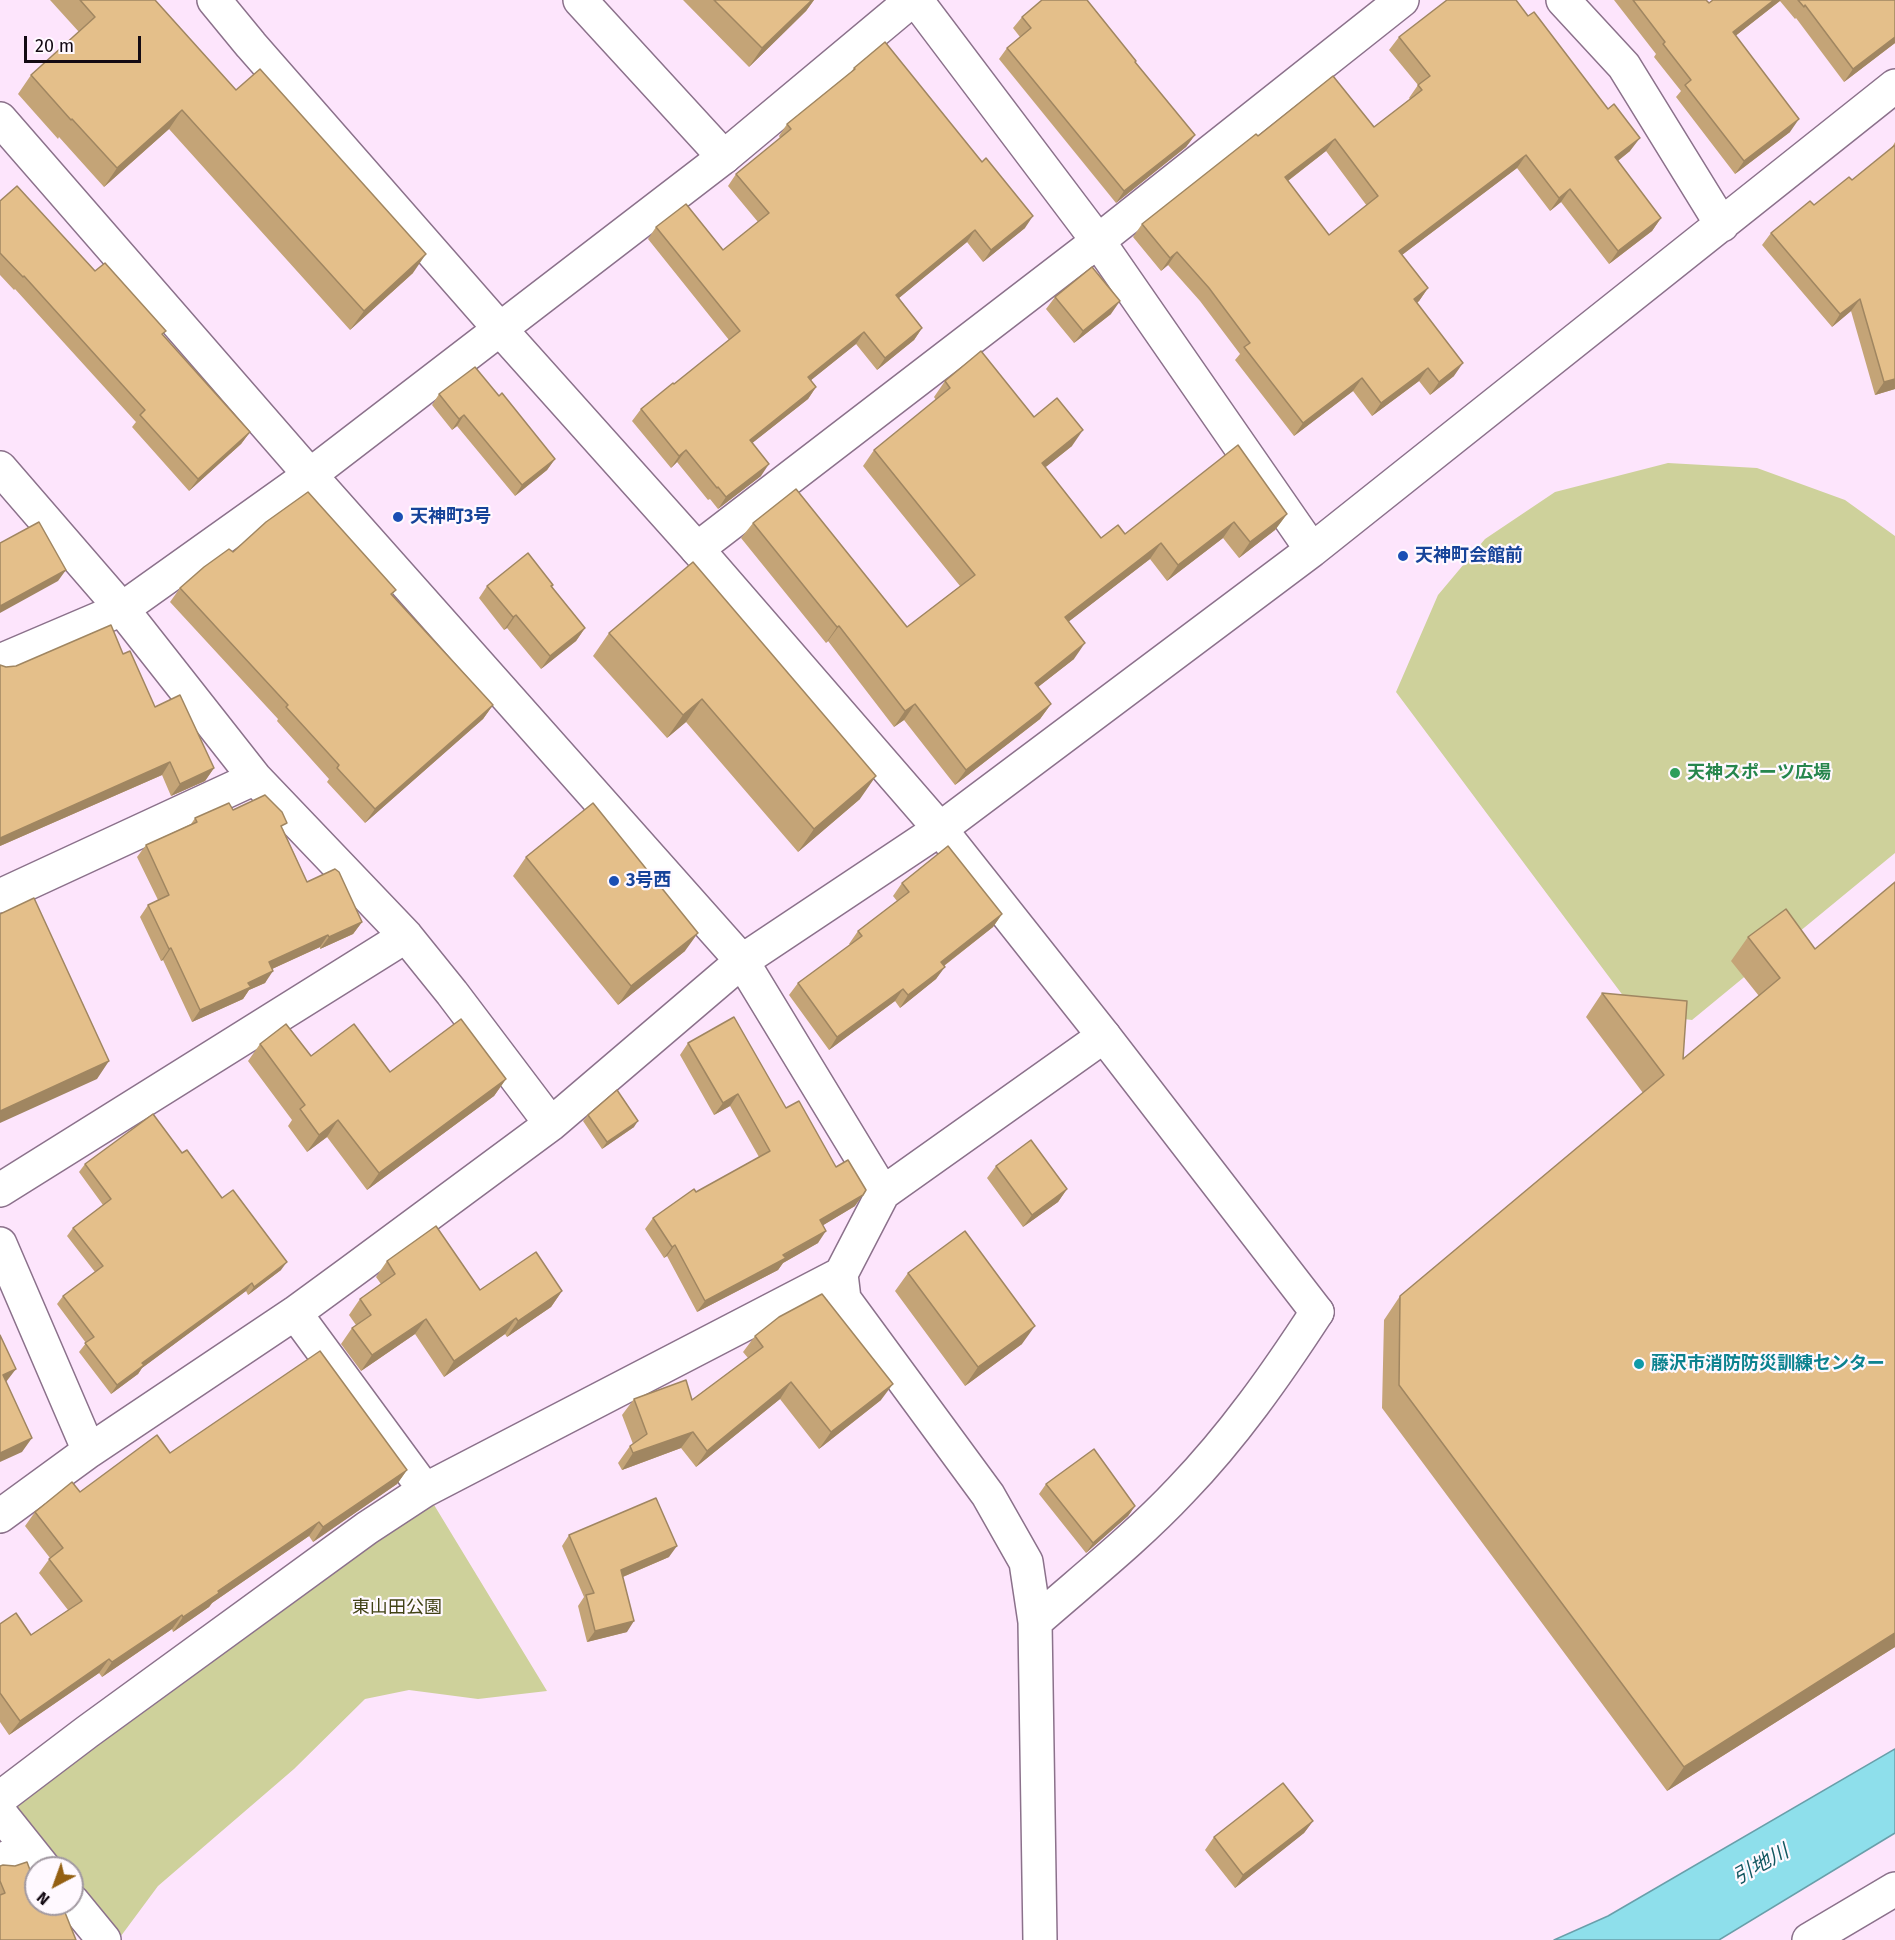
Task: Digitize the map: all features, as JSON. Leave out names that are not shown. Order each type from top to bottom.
[{"type":"street","points":[[214,0],[251,45],[499,328],[697,549],[940,829],[1104,1036],[1317,1312],[1280,1369],[1231,1433],[1181,1491],[1035,1622]]},
{"type":"street","points":[[580,0],[724,157]]},
{"type":"street","points":[[0,661],[122,609],[310,475],[724,157],[914,0],[1098,241],[1312,550]]},
{"type":"street","points":[[697,549],[1098,241],[1402,0]]},
{"type":"street","points":[[1563,0],[1624,66],[1722,225]]},
{"type":"street","points":[[0,1516],[89,1451],[295,1313],[551,1124],[742,961],[940,829],[1312,550],[1895,86]]},
{"type":"street","points":[[0,118],[310,475],[742,961],[883,1193]]},
{"type":"street","points":[[0,468],[122,609],[255,778],[406,936],[551,1124]]},
{"type":"street","points":[[0,896],[255,778]]},
{"type":"street","points":[[0,1190],[406,936]]},
{"type":"street","points":[[1040,1940],[1035,1622],[1026,1562],[988,1495],[844,1299],[841,1274],[883,1193],[1104,1036]]},
{"type":"street","points":[[0,1244],[89,1451]]},
{"type":"street","points":[[0,1798],[367,1528],[425,1490],[841,1274]]},
{"type":"street","points":[[295,1313],[425,1490]]},
{"type":"street","points":[[0,1813],[24,1859]]},
{"type":"street","points":[[1809,1940],[1895,1889]]},
{"type":"street","points":[[84,1916],[104,1940]]},
{"type":"green space","name":"天神スポーツ広場","points":[[1668,463],[1757,468],[1845,500],[1895,536],[1895,853],[1692,1020],[1636,1013],[1396,692],[1438,595],[1485,539],[1555,492]]},
{"type":"green space","name":"東山田公園","points":[[425,1490],[547,1691],[478,1699],[409,1690],[365,1699],[294,1769],[158,1886],[118,1940],[84,1910],[84,1856],[35,1856],[0,1813]]},
{"type":"water","name":"引地川","points":[[1895,1749],[1895,1833],[1719,1940],[1554,1940],[1608,1916]]},
{"type":"building","points":[[80,0],[155,0],[236,90],[260,69],[426,254],[364,311],[182,110],[117,168],[31,75],[95,17]]},
{"type":"building","points":[[714,0],[812,0],[762,48]]},
{"type":"building","points":[[1042,0],[1087,0],[1195,135],[1124,191],[1007,48],[1031,28],[1022,17]]},
{"type":"building","points":[[1447,0],[1516,0],[1528,16],[1534,12],[1608,109],[1614,104],[1640,138],[1615,157],[1661,218],[1618,251],[1570,189],[1559,198],[1526,155],[1399,251],[1428,288],[1414,299],[1463,363],[1439,382],[1428,368],[1381,403],[1362,378],[1303,423],[1244,347],[1250,343],[1209,288],[1177,252],[1170,258],[1142,224],[1333,76],[1374,127],[1422,90],[1418,85],[1430,76],[1399,37]],"holes":[[[1335,139],[1378,196],[1329,235],[1285,177]]]},
{"type":"building","points":[[1633,0],[1706,0],[1709,3],[1713,0],[1774,0],[1733,32],[1799,119],[1744,161],[1685,85],[1691,80]]},
{"type":"building","points":[[1798,0],[1895,0],[1895,37],[1853,69],[1805,5],[1804,7]]},
{"type":"building","points":[[885,42],[982,162],[986,158],[1033,216],[991,250],[975,230],[896,295],[922,328],[885,358],[864,332],[808,377],[816,387],[750,440],[769,464],[726,497],[686,450],[679,456],[641,409],[740,331],[656,227],[686,204],[723,250],[769,213],[736,174],[791,129],[787,124]]},
{"type":"building","points":[[1895,145],[1895,379],[1884,382],[1860,299],[1840,314],[1771,233],[1810,201],[1814,205],[1849,177],[1852,180]]},
{"type":"building","points":[[17,186],[95,271],[105,263],[166,331],[162,334],[250,432],[198,479],[140,415],[145,410],[24,276],[0,253],[0,201]]},
{"type":"building","points":[[1092,267],[1120,301],[1083,331],[1055,297]]},
{"type":"building","points":[[981,351],[1034,417],[1057,398],[1083,430],[1042,463],[1101,538],[1118,525],[1125,534],[1238,445],[1287,514],[1250,542],[1234,522],[1178,565],[1161,543],[1065,617],[1085,643],[1035,683],[1051,704],[966,770],[915,704],[905,711],[839,626],[837,627],[753,523],[796,489],[907,627],[975,575],[874,450],[950,388],[945,381]]},
{"type":"building","points":[[475,367],[499,396],[502,393],[555,459],[522,485],[464,415],[459,419],[439,394]]},
{"type":"building","points":[[308,492],[396,590],[391,594],[493,705],[375,809],[337,768],[339,765],[286,707],[288,705],[180,588],[229,549],[233,552],[266,522]]},
{"type":"building","points":[[39,522],[66,570],[0,606],[0,543]]},
{"type":"building","points":[[528,553],[585,628],[550,656],[516,615],[513,617],[487,586]]},
{"type":"building","points":[[693,562],[876,776],[814,829],[702,699],[683,715],[609,633]]},
{"type":"building","points":[[111,625],[123,654],[130,651],[155,707],[180,695],[214,768],[180,784],[170,762],[0,838],[0,665],[16,666]]},
{"type":"building","points":[[265,795],[282,812],[287,823],[281,826],[307,882],[335,869],[339,872],[362,922],[269,962],[273,971],[248,983],[251,987],[200,1010],[148,905],[169,895],[146,845],[197,822],[195,818],[229,803],[233,810]]},
{"type":"building","points":[[593,803],[698,933],[631,986],[526,857]]},
{"type":"building","points":[[948,846],[1002,914],[941,962],[945,967],[908,995],[903,989],[837,1037],[798,983],[862,936],[858,931],[909,892],[902,883]]},
{"type":"building","name":"藤沢市消防防災訓練センター","points":[[1895,882],[1895,1633],[1684,1767],[1399,1385],[1400,1296],[1664,1075],[1602,993],[1687,1001],[1683,1059],[1780,978],[1748,937],[1786,909],[1815,949]]},
{"type":"building","points":[[34,898],[109,1061],[0,1111],[0,914]]},
{"type":"building","points":[[734,1017],[786,1108],[799,1101],[836,1167],[848,1160],[866,1190],[863,1195],[820,1220],[826,1231],[783,1255],[786,1258],[705,1301],[675,1245],[672,1247],[653,1218],[694,1189],[696,1192],[770,1151],[738,1094],[723,1103],[688,1043]]},
{"type":"building","points":[[461,1019],[506,1079],[379,1173],[338,1120],[319,1135],[300,1109],[305,1105],[260,1044],[286,1024],[311,1056],[354,1024],[390,1072]]},
{"type":"building","points":[[617,1090],[638,1121],[607,1142],[588,1115]]},
{"type":"building","points":[[153,1114],[182,1153],[187,1150],[222,1198],[233,1190],[287,1262],[254,1287],[252,1283],[142,1363],[144,1365],[117,1385],[85,1343],[94,1337],[63,1296],[103,1266],[73,1228],[111,1199],[85,1164]]},
{"type":"building","points":[[1031,1140],[1067,1189],[1032,1215],[996,1166]]},
{"type":"building","points":[[436,1226],[480,1290],[536,1252],[562,1291],[518,1321],[516,1318],[454,1361],[426,1319],[372,1355],[352,1328],[371,1315],[360,1299],[395,1274],[387,1261]]},
{"type":"building","points":[[965,1231],[1035,1326],[978,1367],[908,1273]]},
{"type":"building","points":[[822,1294],[893,1384],[831,1432],[791,1382],[707,1451],[693,1432],[633,1453],[630,1446],[647,1434],[634,1399],[686,1380],[692,1400],[763,1347],[755,1336],[779,1317]]},
{"type":"building","points":[[0,1335],[16,1369],[3,1375],[32,1438],[0,1453]]},
{"type":"building","points":[[320,1351],[407,1470],[323,1527],[319,1522],[183,1617],[182,1615],[112,1662],[109,1659],[20,1721],[0,1693],[0,1624],[16,1613],[31,1635],[82,1601],[49,1559],[63,1548],[35,1512],[72,1482],[80,1492],[157,1435],[170,1453]]},
{"type":"building","points":[[1094,1449],[1135,1506],[1093,1543],[1046,1484]]},
{"type":"building","points":[[656,1498],[677,1546],[621,1570],[634,1621],[595,1631],[586,1595],[594,1593],[569,1535]]},
{"type":"building","points":[[1283,1783],[1313,1821],[1243,1875],[1214,1837]]},
{"type":"building","points":[[24,1863],[24,1916],[66,1916],[76,1940],[0,1940],[0,1895],[5,1893],[0,1881],[0,1866],[15,1866]]},
{"type":"place","name":"天神町3号","points":[[398,517]]},
{"type":"place","name":"天神町会館前","points":[[1403,556]]},
{"type":"place","name":"天神スポーツ広場","points":[[1675,773]]},
{"type":"place","name":"3号西","points":[[614,881]]},
{"type":"place","name":"藤沢市消防防災訓練センター","points":[[1639,1364]]}]
